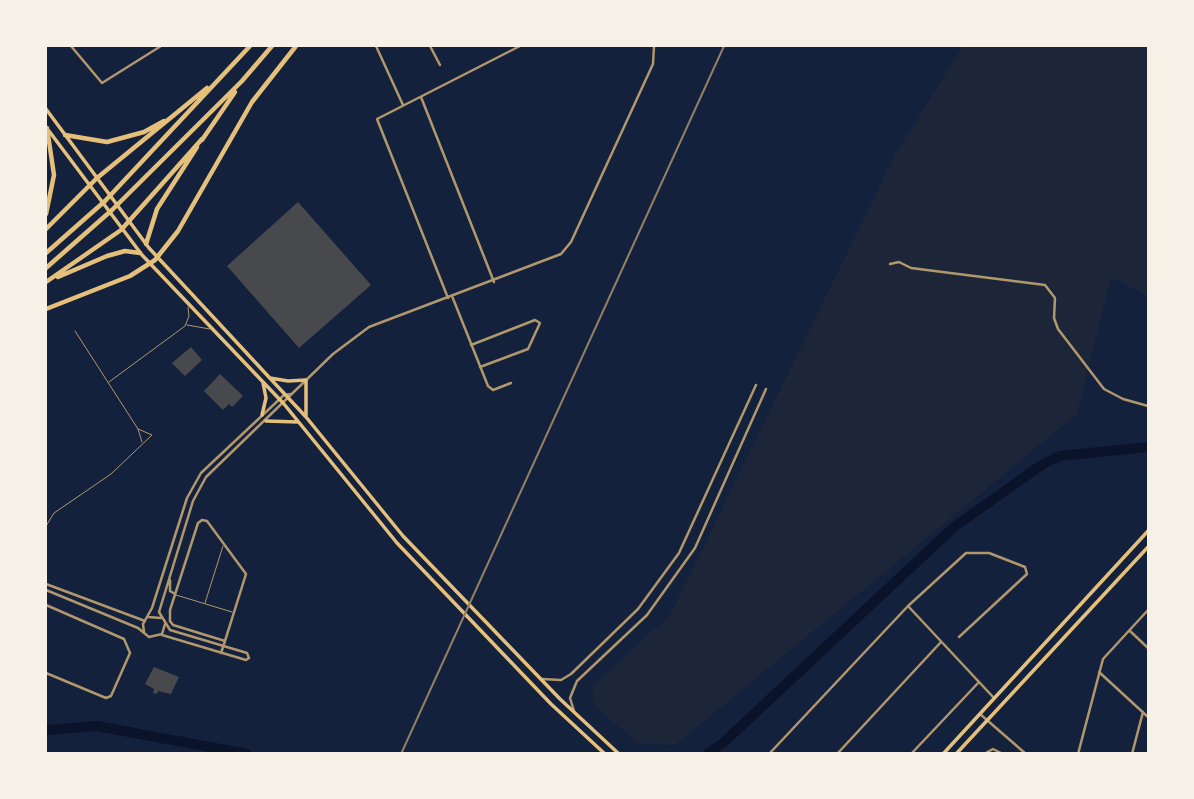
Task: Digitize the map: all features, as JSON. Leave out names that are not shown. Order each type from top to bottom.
[{"type":"main road","points":[[46,253],[105,201],[250,46]]},
{"type":"main road","points":[[46,268],[112,210],[242,81],[272,46]]},
{"type":"main road","points":[[46,309],[130,276],[155,260],[178,231],[252,102],[296,46]]},
{"type":"main road","points":[[46,229],[88,186],[218,79]]},
{"type":"main road","points":[[147,246],[157,209],[242,81]]},
{"type":"main road","points":[[46,109],[147,246],[306,417],[403,536],[539,678],[619,754]]},
{"type":"main road","points":[[65,135],[90,141],[111,141],[144,132],[181,110]]},
{"type":"main road","points":[[46,128],[141,254],[284,404],[397,543],[551,704],[605,754]]},
{"type":"main road","points":[[46,128],[54,175],[46,214]]},
{"type":"main road","points":[[47,282],[120,228],[202,139]]},
{"type":"main road","points":[[47,282],[107,256],[125,251],[141,254]]},
{"type":"main road","points":[[268,377],[282,381],[306,380],[306,417]]},
{"type":"main road","points":[[262,415],[266,398],[263,383]]},
{"type":"main road","points":[[266,421],[300,423]]},
{"type":"main road","points":[[943,754],[1149,531]]},
{"type":"main road","points":[[956,754],[1149,547]]},
{"type":"street","points":[[79,46],[72,47],[98,82],[106,82],[161,46]]},
{"type":"street","points":[[376,46],[403,105]]},
{"type":"street","points":[[430,46],[440,65]]},
{"type":"street","points":[[511,383],[491,389],[450,297],[377,118],[520,46]]},
{"type":"street","points":[[46,590],[153,638],[160,635],[246,660],[249,658],[247,653],[170,629],[161,618],[159,610],[193,501],[206,477],[289,400],[291,394],[306,380],[369,327],[494,282],[561,254],[571,242],[653,65],[654,46]]},
{"type":"street","points":[[421,97],[494,282]]},
{"type":"street","points":[[890,264],[899,262],[911,268],[1045,285],[1055,298],[1054,317],[1058,329],[1104,389],[1123,400],[1149,406]]},
{"type":"street","points":[[471,345],[535,320],[540,323],[528,349],[480,367]]},
{"type":"street","points":[[539,678],[561,680],[570,674],[638,609],[679,553],[756,385]]},
{"type":"street","points":[[575,713],[570,698],[572,689],[647,615],[695,548],[766,389]]},
{"type":"street","points":[[144,632],[187,498],[201,473],[279,399],[291,394]]},
{"type":"street","points":[[221,653],[246,574],[207,521],[198,523],[170,610],[173,625],[225,640]]},
{"type":"street","points":[[769,754],[908,606],[965,553],[989,553],[1027,570],[959,637]]},
{"type":"street","points":[[170,574],[169,589],[175,594]]},
{"type":"street","points":[[47,583],[146,619],[154,615],[161,618]]},
{"type":"street","points":[[46,605],[124,639],[130,657],[111,696],[99,697],[46,673]]},
{"type":"street","points":[[908,606],[994,698]]},
{"type":"street","points":[[1078,754],[1103,659],[1149,610]]},
{"type":"street","points":[[160,635],[165,624]]},
{"type":"street","points":[[1129,630],[1149,648]]},
{"type":"street","points":[[837,754],[941,642]]},
{"type":"street","points":[[1098,672],[1149,717]]},
{"type":"street","points":[[911,754],[979,682]]},
{"type":"street","points":[[1132,754],[1143,712]]},
{"type":"street","points":[[981,714],[1026,754]]},
{"type":"street","points":[[984,754],[991,749],[1003,754]]},
{"type":"lane","points":[[107,383],[185,326],[190,316],[187,304]]},
{"type":"lane","points":[[185,326],[211,329]]},
{"type":"lane","points":[[75,331],[138,429],[142,444]]},
{"type":"lane","points":[[46,526],[54,513],[107,476],[152,435],[138,429]]},
{"type":"lane","points":[[205,603],[224,544]]},
{"type":"lane","points":[[175,594],[234,612]]},
{"type":"shaded area","points":[[963,46],[1148,46],[1148,296],[1111,277],[1077,414],[675,745],[637,743],[594,705],[592,686],[670,615],[896,153]]},
{"type":"building","points":[[298,202],[371,285],[299,348],[227,266]]},
{"type":"building","points":[[191,347],[202,360],[185,376],[172,363]]},
{"type":"building","points":[[220,374],[243,396],[232,407],[229,404],[223,410],[204,391]]},
{"type":"building","points":[[154,667],[179,677],[171,694],[158,691],[157,694],[153,693],[154,689],[145,684]]},
{"type":"waterway","points":[[707,754],[723,743],[954,527],[1043,464],[1060,456],[1148,447]]},
{"type":"waterway","points":[[46,730],[97,726],[247,754]]},
{"type":"railway","points":[[401,754],[724,46]]}]
